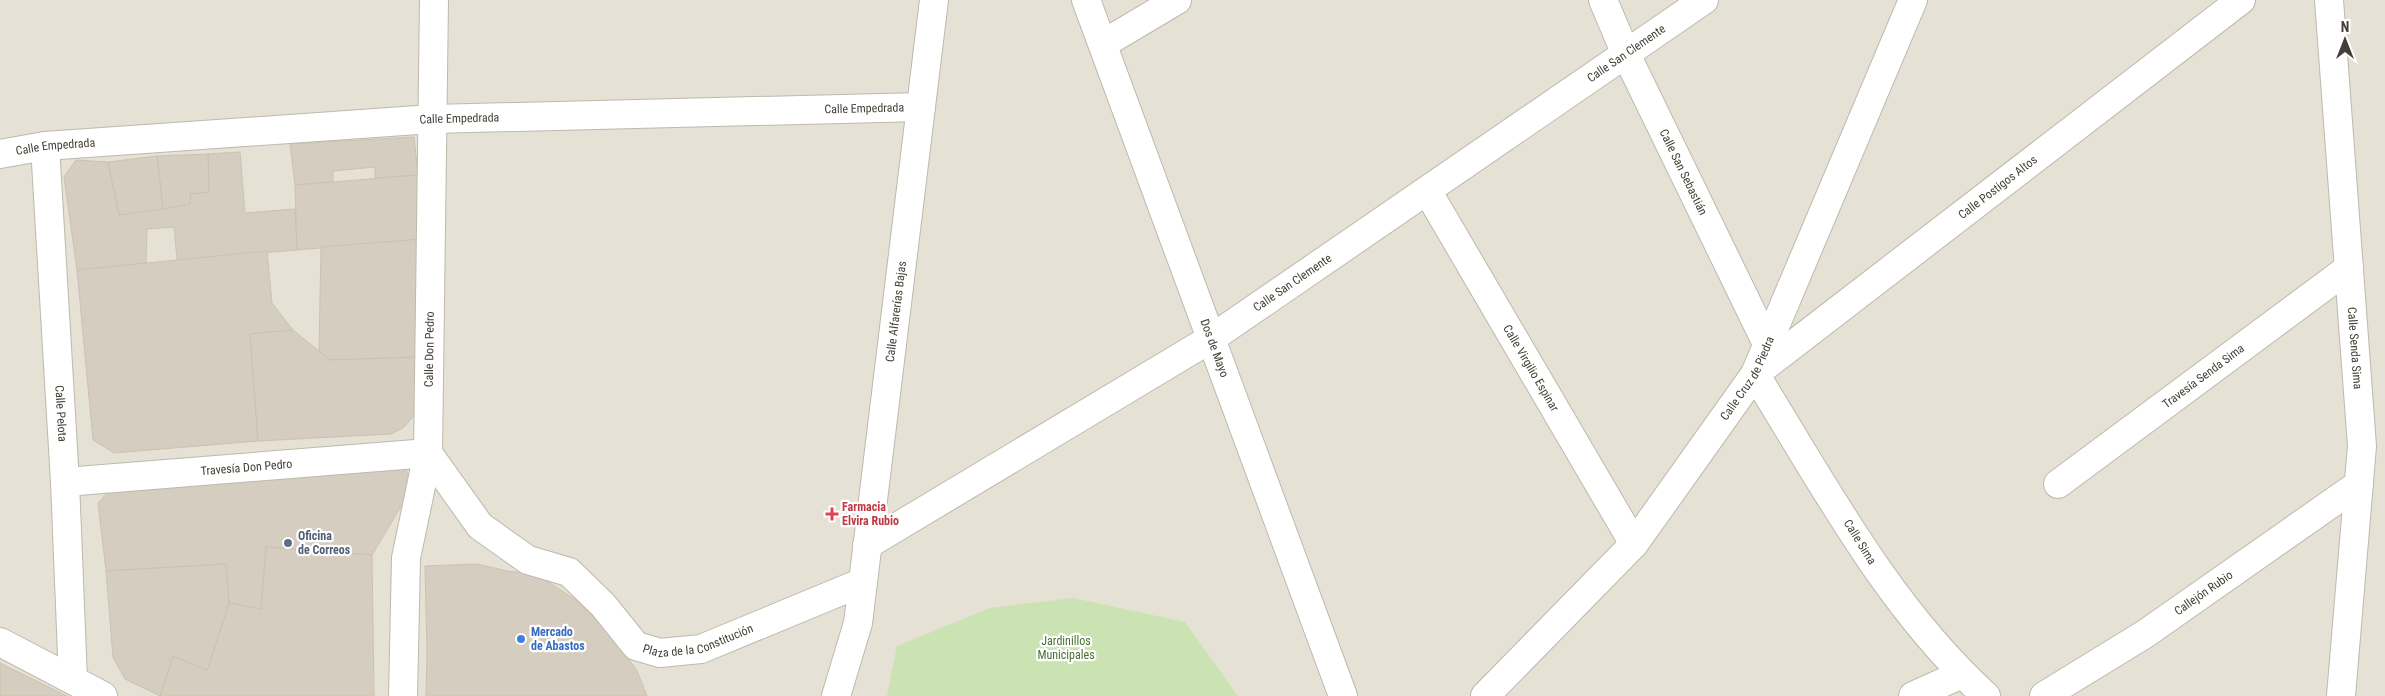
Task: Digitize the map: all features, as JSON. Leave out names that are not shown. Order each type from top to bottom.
[{"type":"street","name":"Calle Don Pedro","points":[[403,696],[406,558],[428,453],[434,0]]},
{"type":"street","name":"Calle Alfarerías Bajas","points":[[836,696],[858,623],[934,0]]},
{"type":"street","name":"Dos de Mayo","points":[[1086,0],[1343,696]]},
{"type":"street","points":[[1103,44],[1177,0]]},
{"type":"street","name":"Calle San Sebastián","points":[[1603,0],[1625,52],[1767,344]]},
{"type":"street","name":"Calle San Clemente","points":[[867,546],[1212,338],[1428,192],[1625,52],[1704,0]]},
{"type":"street","name":"Calle Cruz de Piedra","points":[[1485,696],[1634,544],[1755,374],[1913,0]]},
{"type":"street","name":"Calle Postigos Altos","points":[[1755,374],[2241,0]]},
{"type":"street","name":"Calle Senda Sima","points":[[2329,0],[2362,446],[2341,696]]},
{"type":"street","name":"Calle Empedrada","points":[[0,154],[45,146],[432,119],[921,107]]},
{"type":"street","name":"Calle Pelota","points":[[45,146],[65,482],[73,680]]},
{"type":"street","name":"Calle Virgilio Espinar","points":[[1428,192],[1634,544]]},
{"type":"street","name":"Travesía Senda Sima","points":[[2058,484],[2349,268]]},
{"type":"street","name":"Calle Sima","points":[[1755,374],[1884,581],[1962,674],[1986,696]]},
{"type":"street","name":"Travesía Don Pedro","points":[[65,482],[428,453]]},
{"type":"street","name":"Plaza de la Constitución","points":[[428,453],[480,526],[528,560],[569,572],[603,605],[636,646],[660,653],[701,649],[863,582]]},
{"type":"street","name":"Callejón Rubio","points":[[2044,696],[2145,634],[2359,484]]},
{"type":"street","points":[[0,642],[103,696]]},
{"type":"street","points":[[1913,696],[1962,674]]},
{"type":"shaded area","points":[[0,0],[2385,0],[2385,696],[0,696]]},
{"type":"green space","name":"Jardinillos Municipales","points":[[1073,598],[1185,622],[1238,696],[887,696],[897,646],[990,608]]},
{"type":"building","points":[[414,137],[418,175],[375,178],[375,167],[333,171],[333,182],[295,185],[290,144]]},
{"type":"building","points":[[240,152],[245,213],[295,209],[297,250],[177,260],[174,227],[147,229],[146,263],[77,270],[64,177],[76,160],[108,162],[119,215],[190,204],[190,194],[209,192],[208,154]]},
{"type":"building","points":[[208,154],[209,192],[190,194],[190,204],[163,209],[157,156]]},
{"type":"building","points":[[157,156],[163,209],[119,215],[108,162]]},
{"type":"building","points":[[418,175],[422,239],[297,250],[295,185]]},
{"type":"building","points":[[422,239],[417,357],[330,360],[319,351],[321,247]]},
{"type":"building","points":[[267,251],[272,303],[293,330],[250,334],[258,441],[114,453],[93,440],[77,270]]},
{"type":"building","points":[[293,330],[330,360],[417,357],[414,416],[403,428],[391,434],[258,441],[250,334]]},
{"type":"building","points":[[405,466],[412,488],[372,555],[266,547],[261,609],[229,603],[226,564],[106,571],[98,503],[115,485]]},
{"type":"building","points":[[266,547],[372,555],[374,696],[160,696],[173,656],[207,670],[229,603],[261,609]]},
{"type":"building","points":[[226,564],[229,603],[207,670],[173,656],[160,696],[125,679],[113,657],[106,571]]},
{"type":"building","name":"Mercado de Abastos","points":[[477,564],[507,571],[536,574],[576,600],[605,627],[637,671],[647,696],[426,696],[425,566]]},
{"type":"building","points":[[0,663],[67,696],[0,696]]},
{"type":"place","name":"Farmacia Elvira Rubio","points":[[832,514]]},
{"type":"place","name":"Oficina de Correos","points":[[288,543]]},
{"type":"place","name":"Mercado de Abastos","points":[[521,639]]}]
